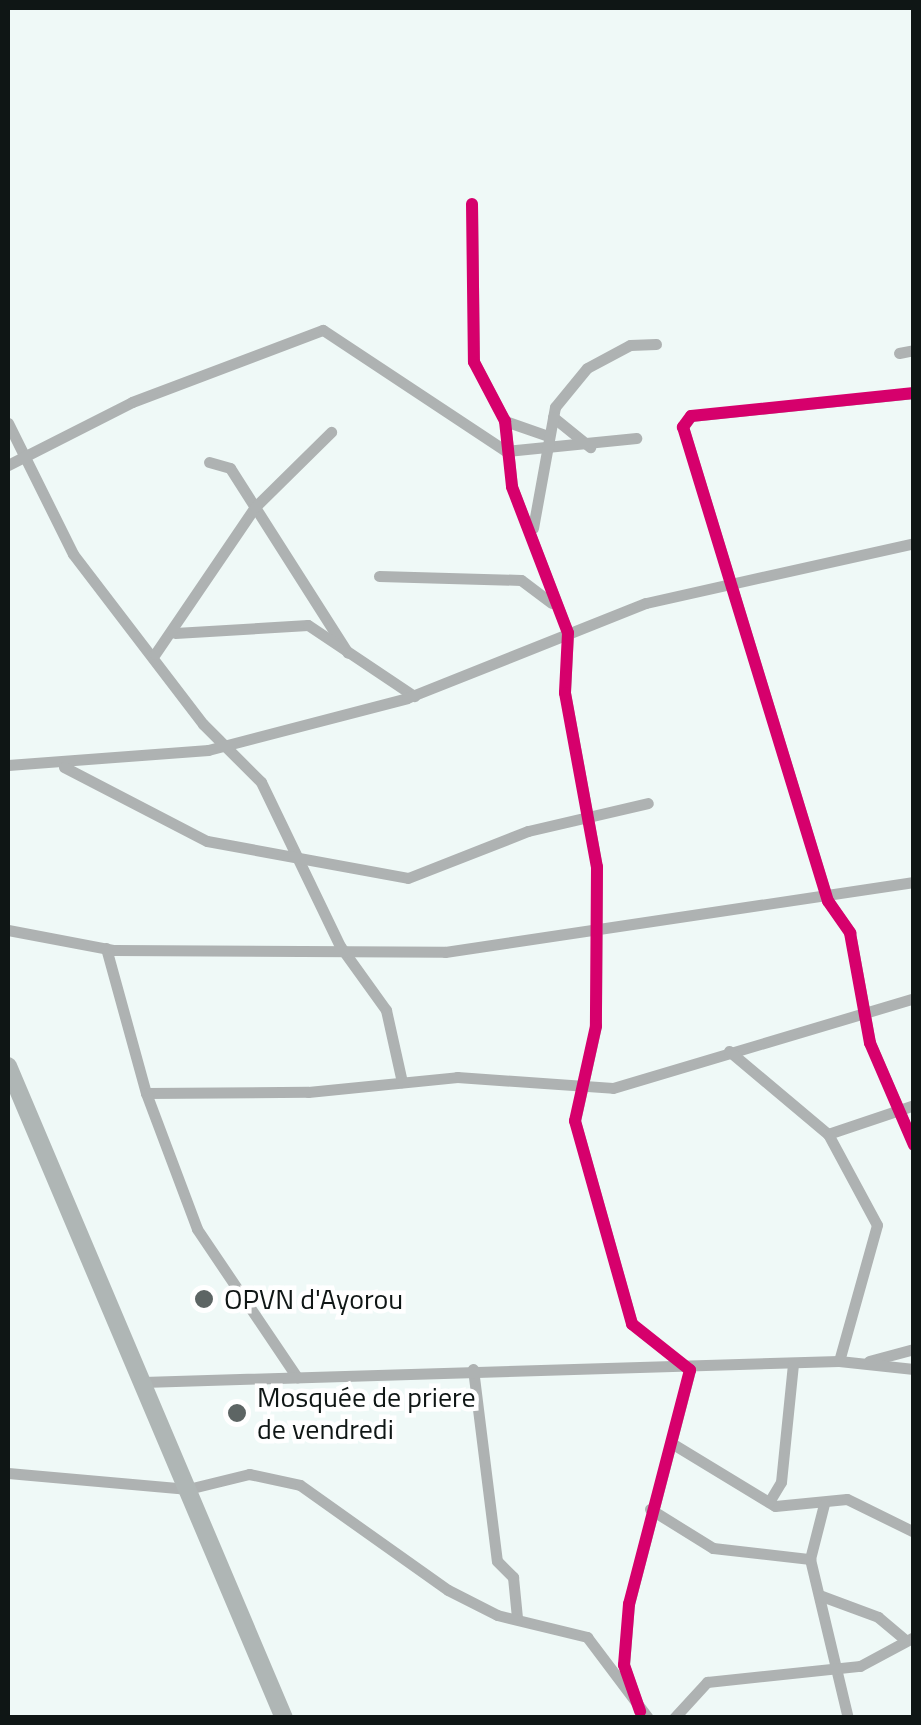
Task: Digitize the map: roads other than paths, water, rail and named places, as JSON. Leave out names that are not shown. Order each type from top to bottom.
[{"type":"main road","points":[[8,1066],[284,1718]]},
{"type":"street","points":[[472,204],[474,362],[504,421],[506,451],[559,620]]},
{"type":"street","points":[[8,465],[132,402],[323,330],[506,451],[547,442]]},
{"type":"street","points":[[534,532],[553,417],[587,368],[630,345],[656,344]]},
{"type":"street","points":[[899,353],[914,350]]},
{"type":"street","points":[[914,393],[686,420],[828,901],[850,933],[869,1012],[870,1043],[914,1145]]},
{"type":"street","points":[[553,417],[594,449]]},
{"type":"street","points":[[504,421],[547,442],[594,449],[636,438]]},
{"type":"street","points":[[8,423],[72,554],[155,654],[222,746],[262,782],[340,946],[386,1010],[402,1082]]},
{"type":"street","points":[[155,654],[175,633],[255,508],[331,432]]},
{"type":"street","points":[[209,462],[230,468],[350,657]]},
{"type":"street","points":[[8,765],[55,764],[222,746],[414,696],[568,633],[732,585],[914,543]]},
{"type":"street","points":[[379,576],[521,580],[546,592],[568,633],[565,693],[590,815],[596,930],[589,1086],[575,1121],[632,1324],[690,1370]]},
{"type":"street","points":[[175,633],[296,623],[414,696]]},
{"type":"street","points":[[55,764],[207,841],[431,876],[590,815],[648,803]]},
{"type":"street","points":[[8,930],[106,948],[205,954],[251,944],[445,952],[828,901],[914,882]]},
{"type":"street","points":[[106,948],[146,1092],[197,1230],[297,1377]]},
{"type":"street","points":[[146,1092],[402,1082],[612,1088],[914,998]]},
{"type":"street","points":[[730,1051],[828,1134],[877,1225],[839,1361]]},
{"type":"street","points":[[828,1134],[914,1105]]},
{"type":"street","points":[[860,1364],[914,1349]]},
{"type":"street","points":[[143,1382],[473,1369],[690,1370],[839,1361],[914,1369]]},
{"type":"street","points":[[769,1502],[781,1482],[793,1364]]},
{"type":"street","points":[[473,1369],[497,1561],[513,1577],[517,1618]]},
{"type":"street","points":[[644,1714],[624,1665],[650,1510],[672,1444],[690,1370]]},
{"type":"street","points":[[672,1444],[769,1502],[824,1504],[847,1499],[914,1532]]},
{"type":"street","points":[[8,1473],[188,1489],[250,1474],[300,1485],[448,1590],[517,1618],[587,1637],[644,1714]]},
{"type":"street","points":[[824,1504],[810,1559],[848,1718]]},
{"type":"street","points":[[650,1510],[713,1548],[810,1559]]},
{"type":"street","points":[[819,1595],[878,1617],[909,1638]]},
{"type":"street","points":[[674,1718],[707,1682],[838,1671],[909,1638]]},
{"type":"place","name":"OPVN d'Ayorou","points":[[204,1299]]},
{"type":"place","name":"Mosquée de priere de vendredi","points":[[237,1413]]}]
